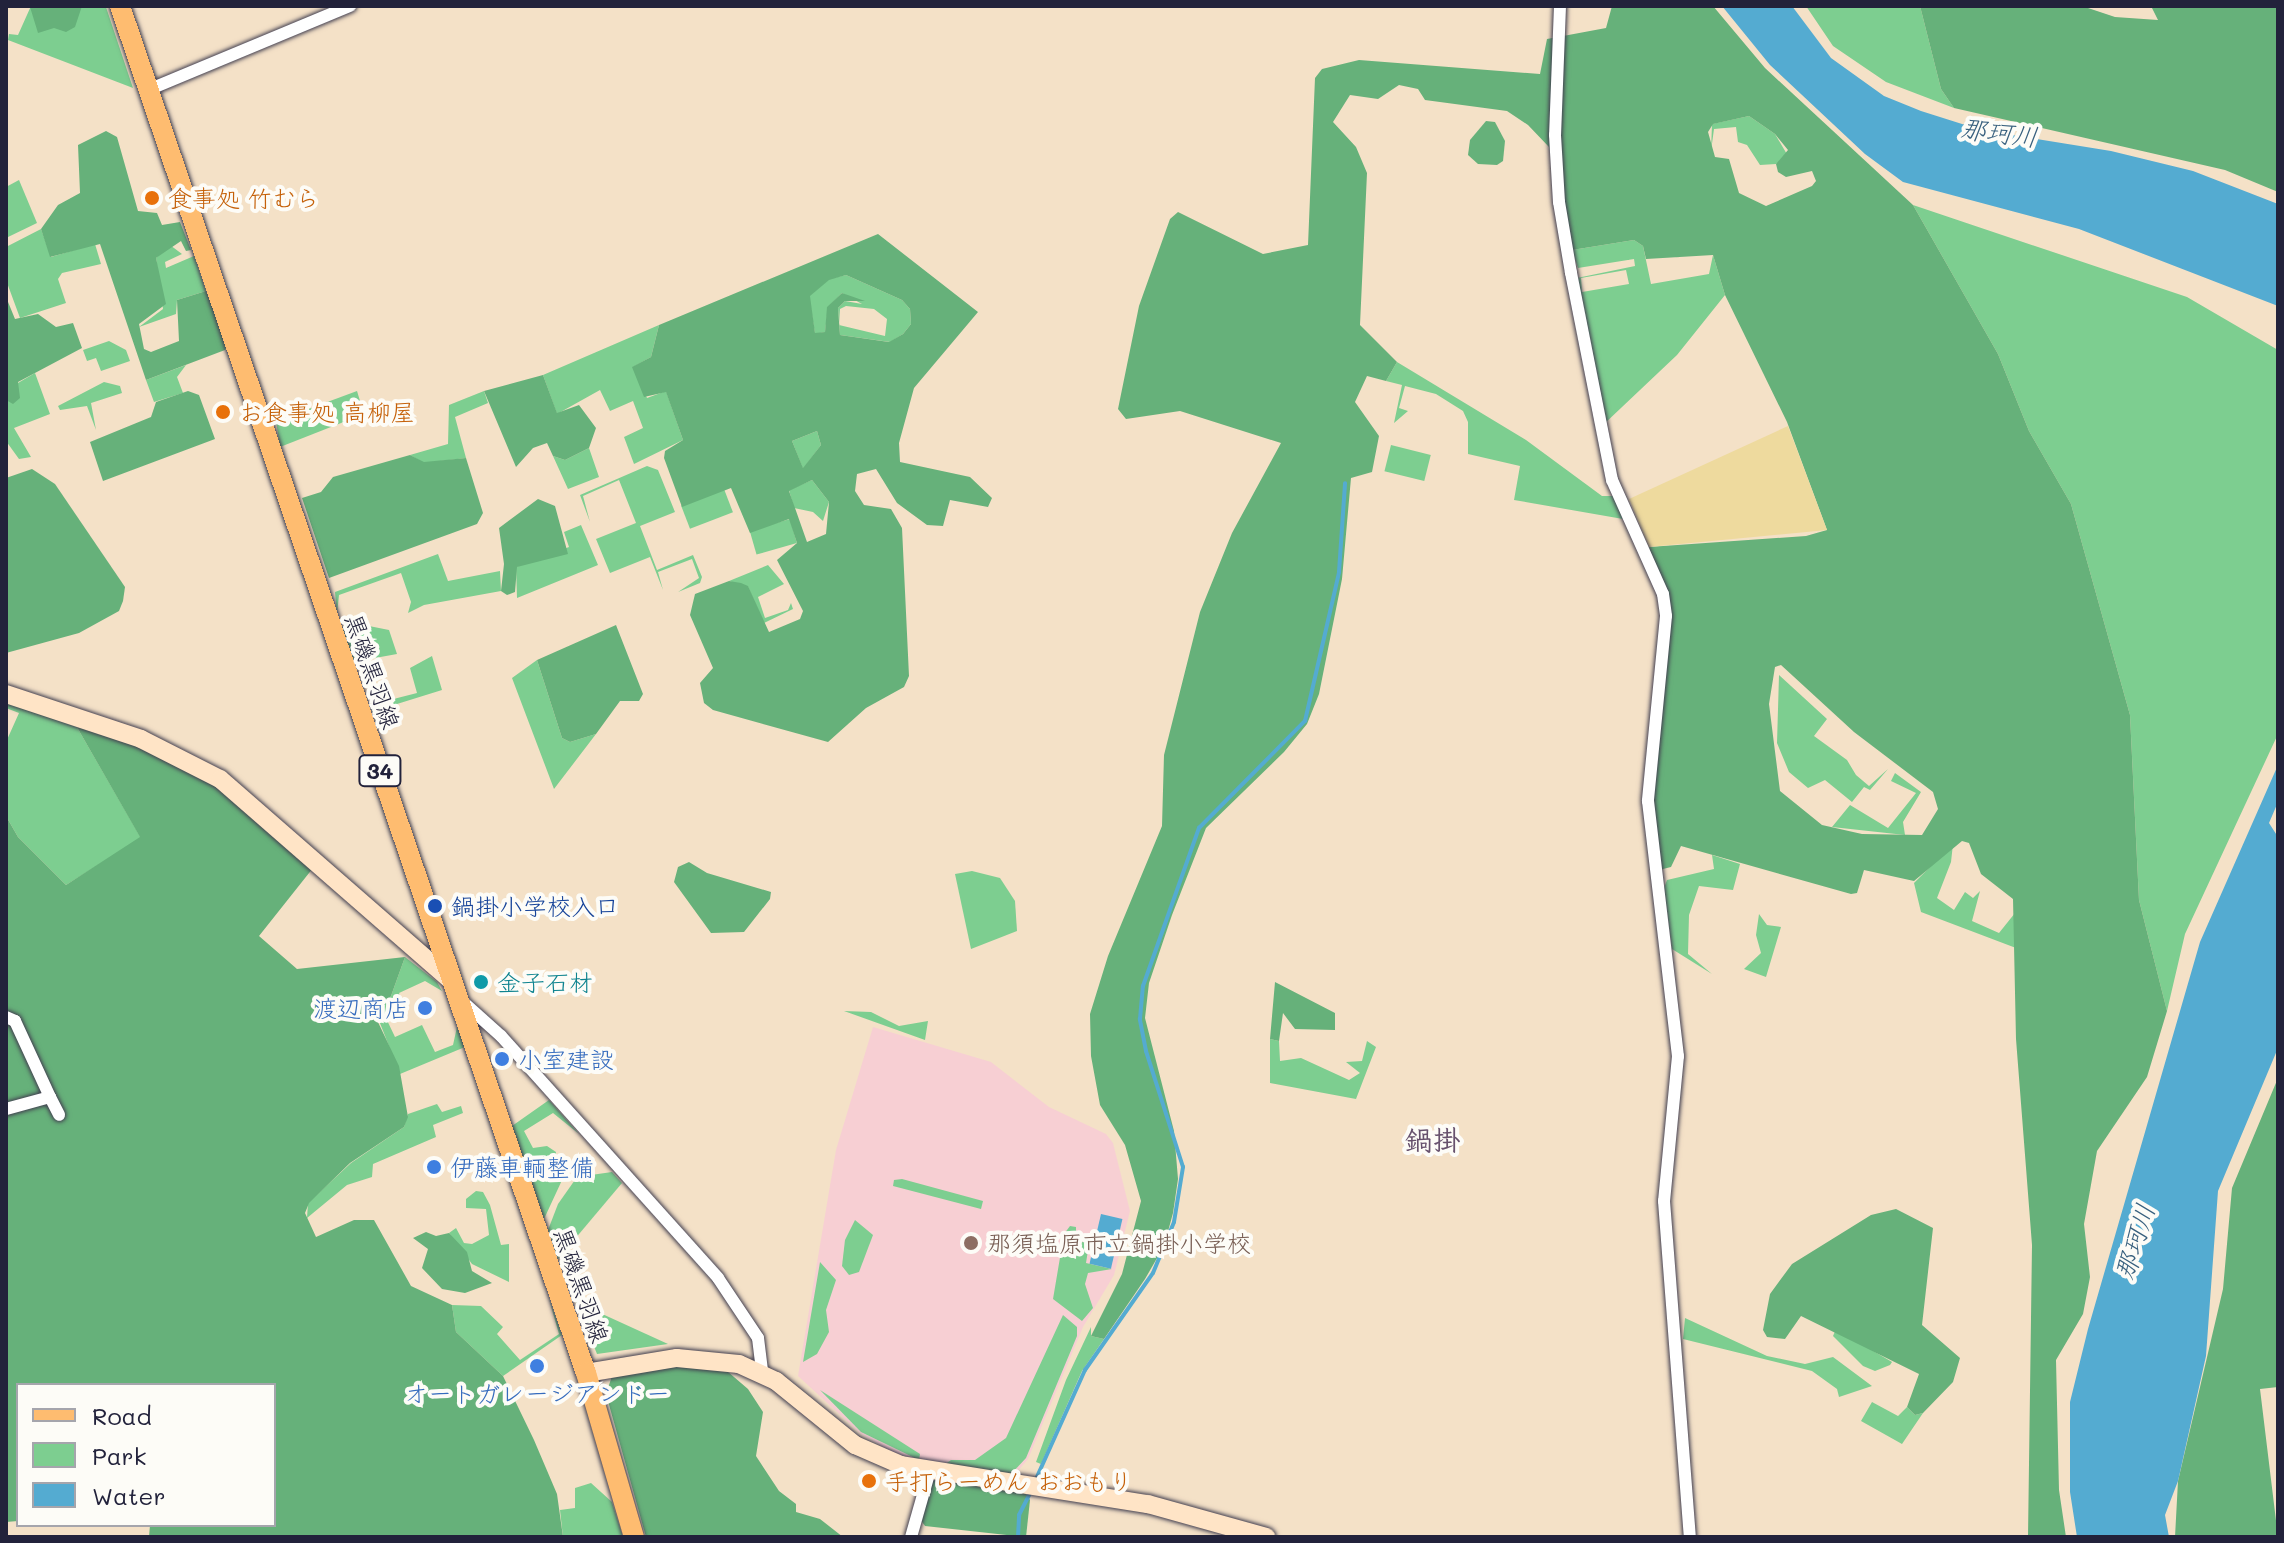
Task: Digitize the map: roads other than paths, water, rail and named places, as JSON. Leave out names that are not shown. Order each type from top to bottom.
[{"type":"main road","name":"黒磯黒羽線","points":[[119,6],[451,987],[586,1373],[634,1537]]},
{"type":"street","points":[[148,90],[350,6]]},
{"type":"street","points":[[1560,6],[1554,52],[1559,95],[1555,135],[1571,273],[1612,480],[1663,594],[1666,616],[1648,801],[1678,1056],[1664,1201],[1690,1537]]},
{"type":"street","points":[[6,694],[141,739],[220,779],[451,987],[501,1036],[718,1278],[758,1338],[762,1373]]},
{"type":"street","points":[[6,1017],[15,1021],[59,1115]]},
{"type":"street","points":[[6,1109],[50,1097]]},
{"type":"street","points":[[586,1373],[701,1358],[762,1373],[855,1445],[929,1474],[1148,1504],[1266,1537]]},
{"type":"street","points":[[911,1537],[929,1474]]},
{"type":"water","name":"那珂川","points":[[1722,6],[1792,6],[1831,58],[1884,96],[1921,111],[1981,130],[2111,151],[2193,171],[2278,204],[2278,306],[2079,229],[1903,182],[1865,154],[1770,65]]},
{"type":"water","name":"那珂川","points":[[2278,765],[2278,802],[2269,823],[2278,837],[2278,1048],[2218,1191],[2206,1356],[2178,1481],[2165,1515],[2169,1537],[2077,1537],[2070,1492],[2070,1402],[2088,1329],[2200,942]]},
{"type":"water","points":[[1101,1214],[1122,1219],[1111,1269],[1090,1264]]},
{"type":"waterway","points":[[1036,1479],[1085,1370],[1153,1273],[1174,1222],[1183,1167],[1146,1051],[1140,1019],[1143,986],[1199,828],[1305,721],[1339,572],[1345,483]]},
{"type":"waterway","points":[[1018,1537],[1019,1515],[1031,1491]]},
{"type":"place","name":"食事処 竹むら","points":[[152,198]]},
{"type":"place","name":"お食事処 高柳屋","points":[[223,412]]},
{"type":"place","name":"鍋掛小学校入口","points":[[435,906]]},
{"type":"place","name":"金子石材","points":[[481,982]]},
{"type":"place","name":"渡辺商店","points":[[425,1008]]},
{"type":"place","name":"小室建設","points":[[502,1059]]},
{"type":"place","name":"伊藤車輌整備","points":[[434,1167]]},
{"type":"place","name":"那須塩原市立鍋掛小学校","points":[[971,1243]]},
{"type":"place","name":"オートガレージアンドー","points":[[537,1366]]},
{"type":"place","name":"手打らーめん おおもり","points":[[869,1481]]},
{"type":"district","name":"鍋掛","points":[[1433,1139]]}]
